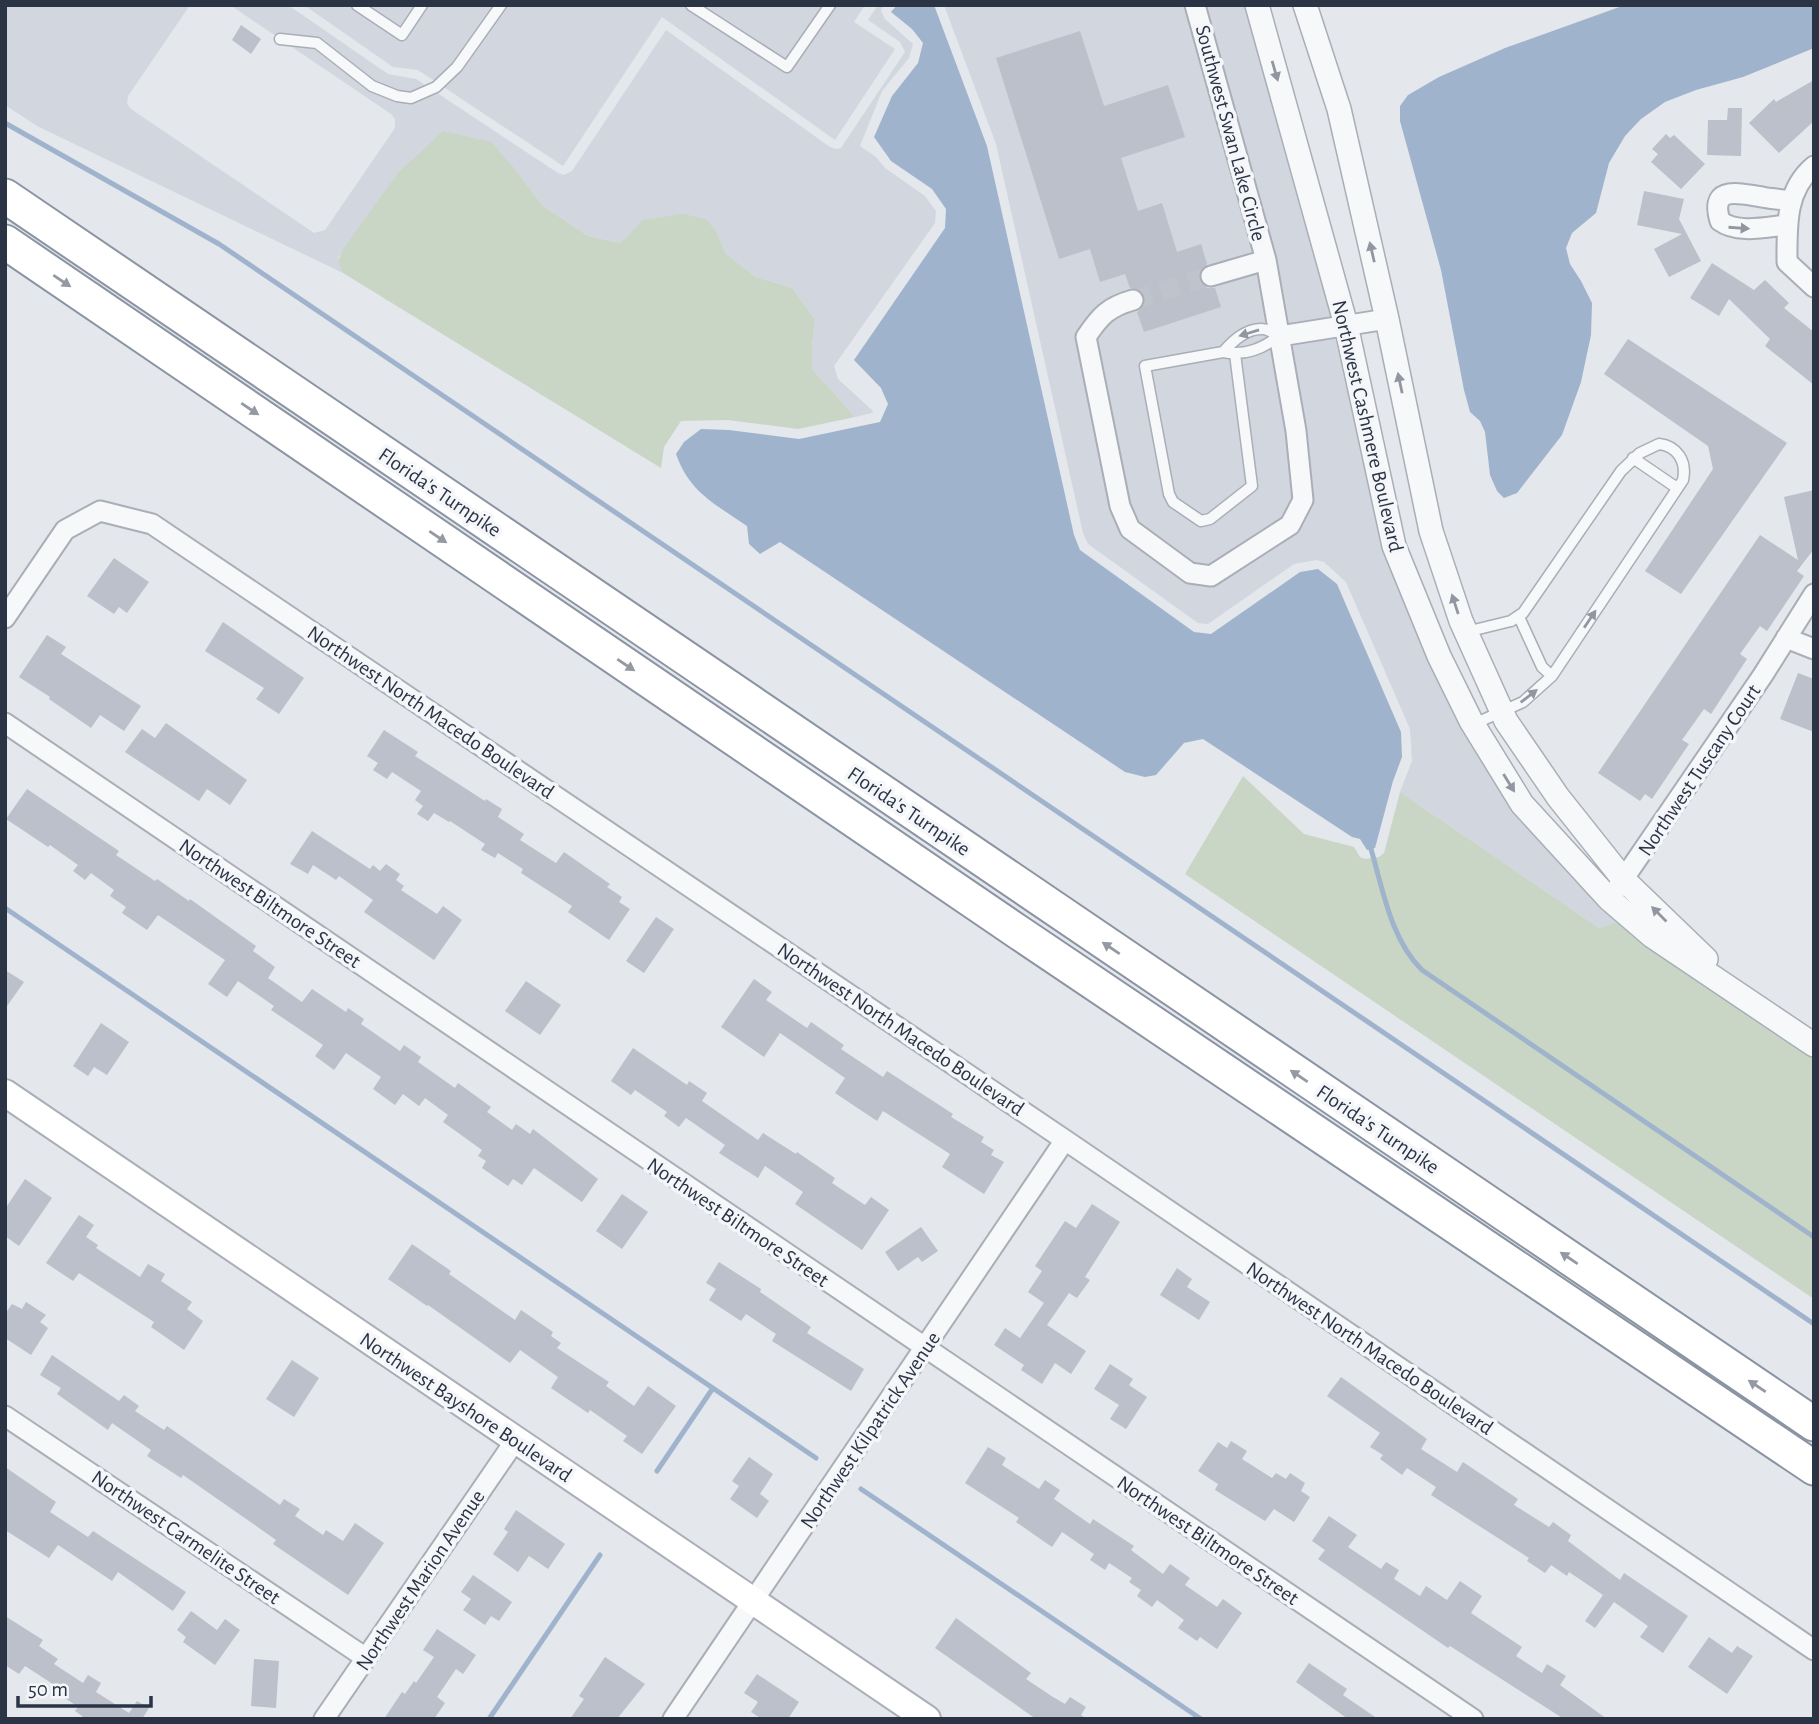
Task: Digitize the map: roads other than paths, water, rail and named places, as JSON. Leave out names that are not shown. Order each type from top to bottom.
[{"type":"highway","name":"Florida's Turnpike","points":[[5,196],[1814,1424]]},
{"type":"highway","name":"Florida's Turnpike","points":[[5,242],[1021,934],[1814,1468]]},
{"type":"main road","name":"Northwest Bayshore Boulevard","points":[[5,1093],[927,1719]]},
{"type":"street","name":"Southwest Swan Lake Circle","points":[[1133,300],[1116,305],[1100,317],[1086,337],[1120,506],[1130,529],[1190,573],[1211,576],[1290,526],[1303,500],[1296,432],[1266,260],[1195,5]]},
{"type":"street","name":"Northwest Cashmere Boulevard","points":[[1257,5],[1346,325],[1394,546],[1439,656],[1473,724],[1522,804],[1609,899],[1652,936],[1814,1045]]},
{"type":"street","name":"Northwest Cashmere Boulevard","points":[[1305,5],[1339,109],[1387,319],[1431,531],[1466,632],[1502,711],[1558,797],[1625,880],[1702,955],[1748,993],[1762,1011]]},
{"type":"street","points":[[1814,166],[1806,173],[1790,201],[1787,225],[1787,262],[1814,287]]},
{"type":"street","points":[[1787,225],[1752,229],[1727,227],[1720,221],[1718,206],[1728,192],[1790,201]]},
{"type":"street","name":"Southwest Swan Lake Circle","points":[[1211,276],[1266,260]]},
{"type":"street","points":[[1280,336],[1387,319]]},
{"type":"street","name":"Northwest North Macedo Boulevard","points":[[5,618],[65,530],[100,511],[152,524],[1065,1140],[1814,1650]]},
{"type":"street","name":"Northwest Tuscany Court","points":[[1609,899],[1625,880],[1814,594]]},
{"type":"street","points":[[1786,638],[1814,649]]},
{"type":"street","name":"Northwest Biltmore Street","points":[[5,723],[1473,1719]]},
{"type":"street","name":"Northwest Kilpatrick Avenue","points":[[673,1719],[1065,1140]]},
{"type":"street","name":"Northwest Carmelite Street","points":[[5,1416],[366,1658]]},
{"type":"street","name":"Northwest Marion Avenue","points":[[324,1719],[515,1441]]},
{"type":"lane","points":[[360,6],[402,35],[422,5]]},
{"type":"lane","points":[[280,39],[317,43],[372,86],[397,96],[411,97],[436,87],[457,67],[501,5]]},
{"type":"lane","points":[[691,5],[787,67],[830,5]]},
{"type":"lane","points":[[1223,352],[1237,337],[1252,331],[1263,329],[1280,336]]},
{"type":"lane","points":[[1235,354],[1252,486],[1210,519],[1201,521],[1173,502],[1169,494],[1145,366],[1223,352],[1235,354],[1264,348],[1280,336]]},
{"type":"lane","points":[[1466,632],[1519,617],[1533,603],[1621,471],[1633,458],[1659,443],[1675,450],[1685,471],[1683,480],[1552,676],[1523,702],[1473,724]]},
{"type":"lane","points":[[1633,458],[1677,488]]},
{"type":"lane","points":[[1519,617],[1542,667],[1552,676]]},
{"type":"water","points":[[897,5],[934,5],[987,146],[1074,535],[1080,550],[1194,632],[1211,634],[1300,572],[1318,569],[1337,584],[1401,732],[1402,757],[1375,848],[1367,850],[1360,839],[1352,837],[1203,739],[1184,743],[1156,775],[1145,777],[1125,772],[780,542],[760,554],[749,544],[747,526],[704,496],[681,467],[676,454],[684,442],[701,429],[799,439],[880,422],[888,404],[881,388],[854,360],[945,228],[946,209],[932,189],[891,161],[874,137],[892,96],[918,63],[923,43],[912,29],[891,12]]},
{"type":"water","points":[[1625,5],[1814,5],[1814,48],[1743,77],[1665,102],[1641,119],[1625,136],[1609,163],[1596,213],[1572,233],[1566,248],[1570,264],[1592,303],[1591,335],[1581,382],[1562,435],[1517,493],[1504,498],[1497,491],[1490,475],[1485,432],[1480,421],[1470,412],[1464,390],[1441,270],[1400,121],[1400,106],[1408,95],[1439,77],[1505,48]]},
{"type":"waterway","points":[[5,123],[219,244],[1814,1324]]},
{"type":"waterway","points":[[1371,849],[1395,929],[1411,958],[1422,970],[1814,1237]]},
{"type":"waterway","points":[[5,908],[816,1458]]},
{"type":"waterway","points":[[657,1471],[713,1388]]},
{"type":"waterway","points":[[861,1489],[1201,1719]]},
{"type":"waterway","points":[[489,1719],[600,1555]]},
{"type":"tunnel","points":[[1133,300],[1211,276]]}]
